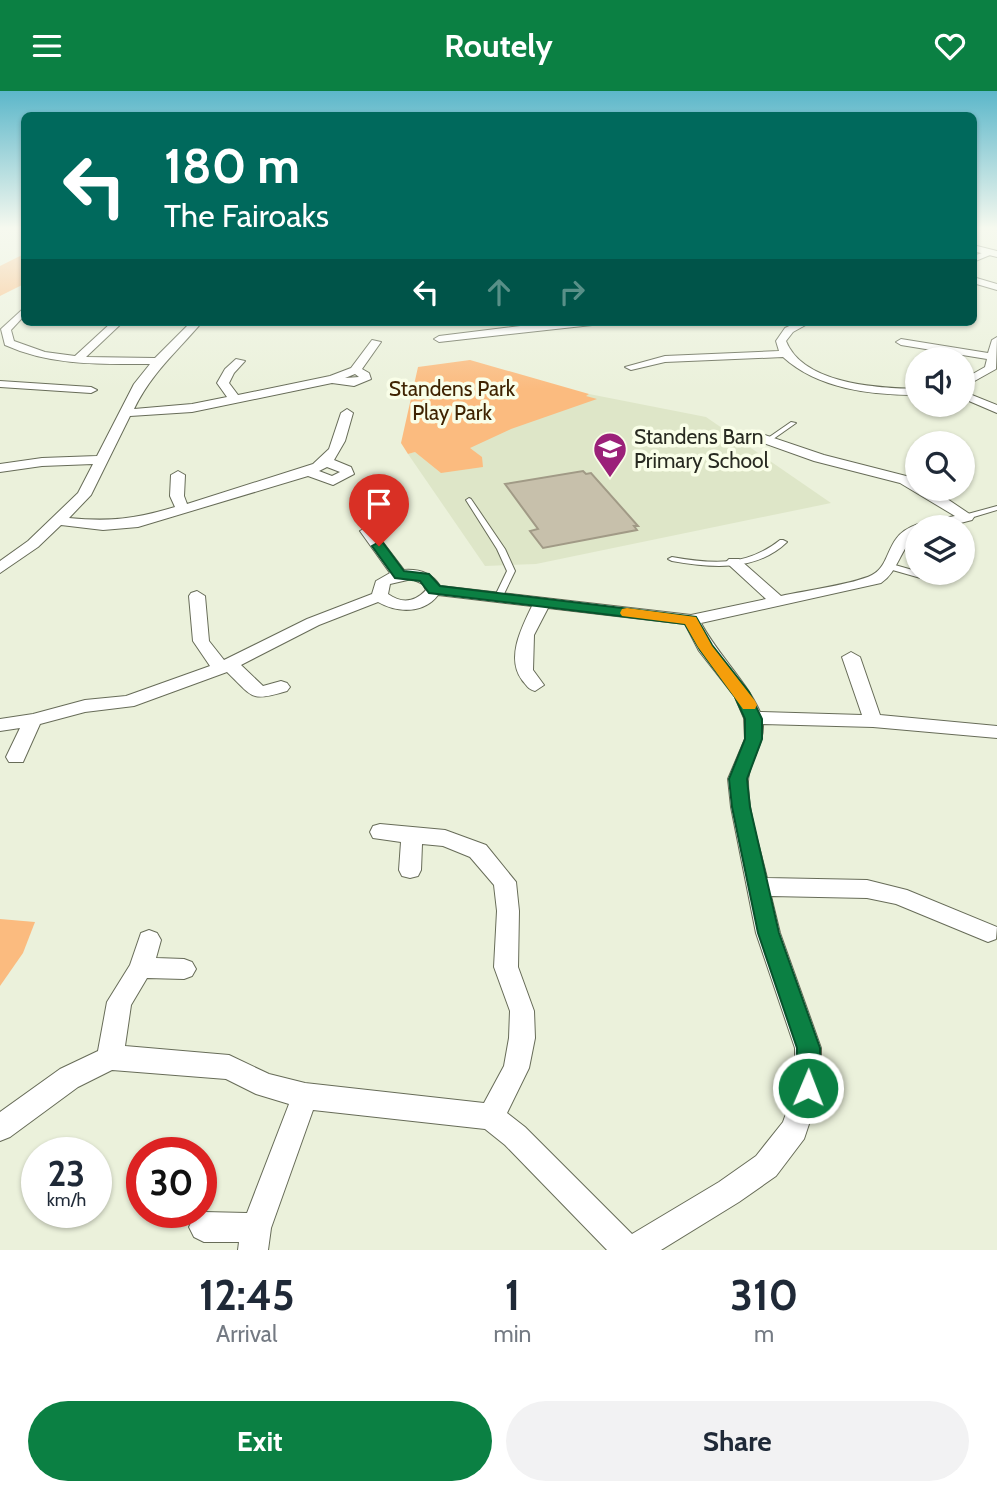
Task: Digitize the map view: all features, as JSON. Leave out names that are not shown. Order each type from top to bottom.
[{"type":"street","points":[[977,281],[997,287]]},
{"type":"street","points":[[21,314],[6,329],[4,344],[33,355],[158,361]]},
{"type":"street","points":[[78,359],[114,326]]},
{"type":"street","points":[[0,568],[60,521],[84,495],[124,413],[158,361],[193,326]]},
{"type":"street","points":[[439,339],[541,326]]},
{"type":"street","points":[[784,354],[781,341],[784,335],[799,326]]},
{"type":"street","points":[[975,378],[990,369],[997,340]]},
{"type":"street","points":[[124,413],[177,410],[333,379],[355,370],[376,341]]},
{"type":"street","points":[[901,342],[994,357]]},
{"type":"street","points":[[631,367],[665,359],[784,354],[806,370],[851,386],[905,391]]},
{"type":"street","points":[[234,398],[223,383],[229,371],[240,361]]},
{"type":"street","points":[[0,384],[91,390]]},
{"type":"street","points":[[975,400],[997,409]]},
{"type":"street","points":[[60,521],[87,525],[138,523],[308,472],[327,462],[335,453],[347,414]]},
{"type":"street","points":[[763,439],[819,458],[905,480]]},
{"type":"street","points":[[0,468],[42,462],[101,460]]},
{"type":"street","points":[[308,472],[333,481],[347,474],[340,465],[327,462]]},
{"type":"street","points":[[178,475],[177,496],[183,510]]},
{"type":"street","points":[[941,501],[964,515]]},
{"type":"street","points":[[367,531],[400,575]]},
{"type":"street","points":[[434,590],[691,620],[874,580],[892,567],[905,536]]},
{"type":"street","points":[[734,562],[776,600]]},
{"type":"street","points":[[400,575],[424,577],[432,583],[434,590],[424,601],[414,605],[392,604],[380,596],[379,590],[382,583],[400,575]]},
{"type":"street","points":[[197,596],[201,641],[225,666],[260,693],[281,687]]},
{"type":"street","points":[[0,725],[33,720],[85,706],[128,702],[225,666],[313,622],[380,596]]},
{"type":"street","points":[[535,685],[524,670],[526,635],[541,603]]},
{"type":"street","points":[[0,1129],[69,1078],[110,1058],[229,1067],[265,1086],[305,1096],[491,1117],[515,1136],[631,1250],[729,1192],[766,1165],[794,1130],[808,1088],[808,1048],[768,933],[738,779],[754,739],[753,719],[743,695],[705,647],[691,620]]},
{"type":"street","points":[[851,657],[873,721]]},
{"type":"street","points":[[753,719],[873,721],[997,732]]},
{"type":"street","points":[[16,757],[33,720]]},
{"type":"street","points":[[380,832],[444,838],[478,851],[505,883],[508,911],[506,967],[522,1011],[522,1038],[516,1068],[491,1117]]},
{"type":"street","points":[[410,870],[412,835]]},
{"type":"street","points":[[757,887],[878,891],[899,896],[988,932]]},
{"type":"street","points":[[110,1058],[119,1002],[141,968],[149,940]]},
{"type":"street","points":[[141,968],[184,969]]},
{"type":"street","points":[[208,1228],[255,1239],[305,1096]]},
{"type":"lane","points":[[763,439],[793,423]]},
{"type":"lane","points":[[469,500],[501,549],[511,571],[499,596]]},
{"type":"lane","points":[[974,515],[997,508]]},
{"type":"lane","points":[[672,559],[698,564],[734,562],[760,556],[783,542]]},
{"type":"lane","points":[[892,567],[905,570]]},
{"type":"shaded area","name":"Standens Barn Primary School","points":[[589,394],[706,417],[831,503],[536,564],[485,566],[408,454]]},
{"type":"green space","points":[[0,281],[21,281],[21,286],[0,296]]},
{"type":"green space","name":"Standens Park Play Park","points":[[470,360],[589,394],[586,396],[597,399],[511,429],[470,448],[482,457],[483,467],[441,473],[415,452],[408,454],[401,443],[418,367]]},
{"type":"green space","points":[[0,919],[35,922],[23,953],[0,986]]},
{"type":"building","points":[[583,471],[586,474],[591,473],[638,526],[634,526],[637,530],[543,548],[530,531],[538,529],[505,484]]},
{"type":"slow traffic","points":[[627,613],[691,620],[705,647],[749,705]]},
{"type":"place","name":"Standens Barn Primary School","points":[[610,479]]},
{"type":"route","points":[[379,546],[400,575],[424,577],[432,583],[434,590],[691,620],[705,647],[743,695],[753,719],[754,739],[738,779],[741,807],[768,933],[808,1048],[808,1088]]}]
